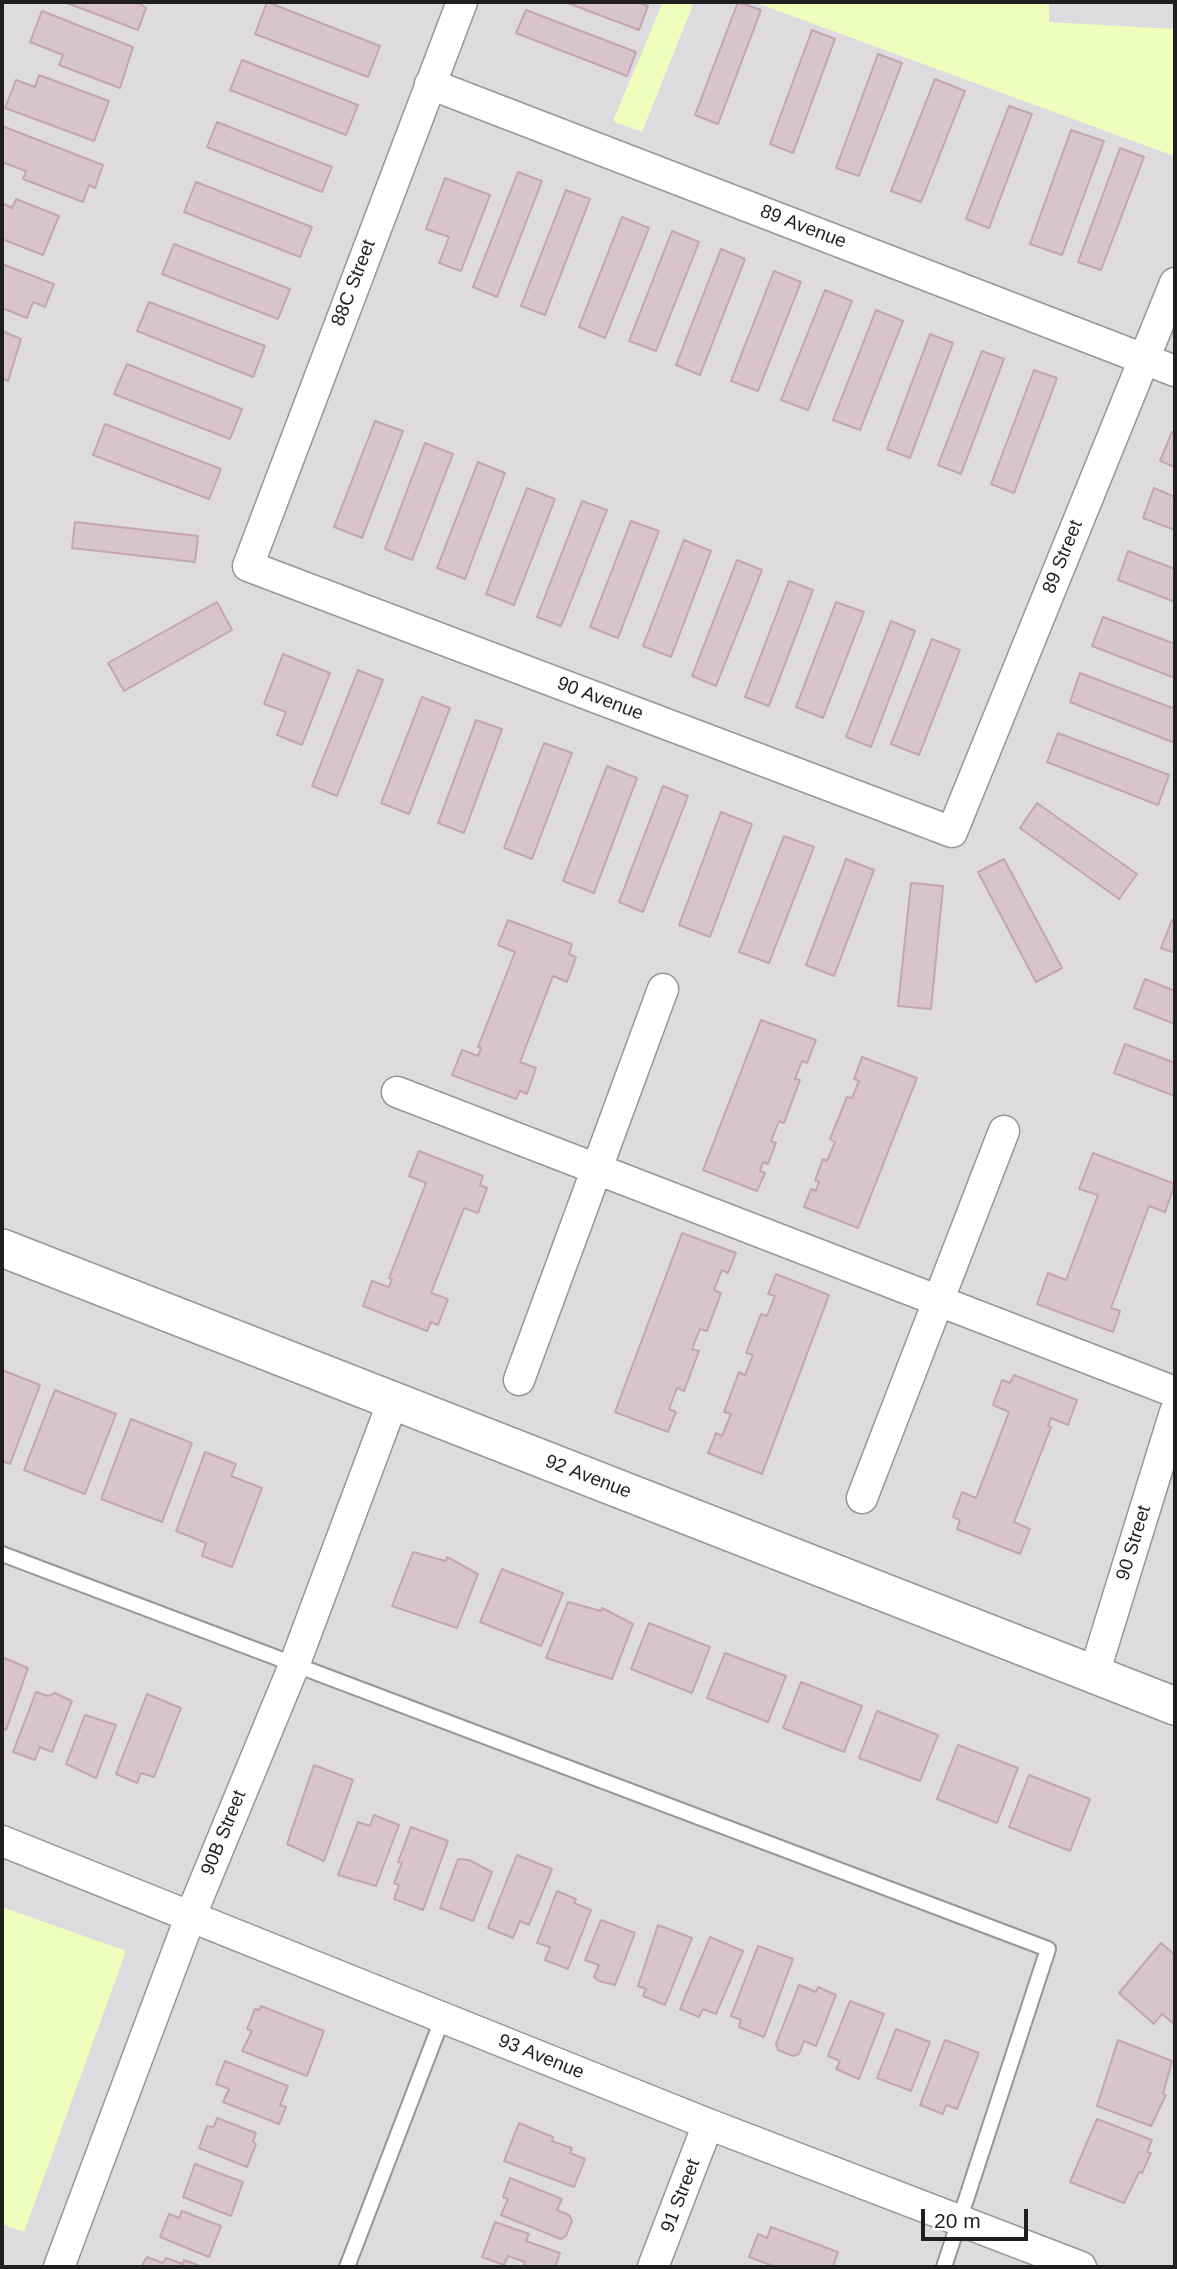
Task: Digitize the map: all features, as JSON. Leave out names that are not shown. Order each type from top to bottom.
[{"type":"street","name":"88C Street","points":[[248,566],[462,2]]},
{"type":"street","name":"89 Avenue","points":[[430,84],[1175,371]]},
{"type":"street","name":"89 Street","points":[[953,832],[1142,358],[1175,283]]},
{"type":"street","name":"90 Avenue","points":[[248,566],[953,832]]},
{"type":"street","points":[[519,1380],[663,989]]},
{"type":"street","points":[[397,1092],[1175,1392]]},
{"type":"street","points":[[862,1498],[1004,1131]]},
{"type":"street","name":"92 Avenue","points":[[2,1248],[1175,1706]]},
{"type":"street","name":"90B Street","points":[[59,2267],[191,1915],[295,1663],[393,1401]]},
{"type":"street","name":"90 Street","points":[[1094,1674],[1175,1412]]},
{"type":"street","name":"93 Avenue","points":[[2,1842],[191,1915],[708,2124],[1081,2267]]},
{"type":"street","name":"91 Street","points":[[653,2267],[708,2124]]},
{"type":"lane","points":[[2,1554],[1048,1950],[944,2267]]},
{"type":"lane","points":[[347,2267],[443,2017]]},
{"type":"shaded area","points":[[2,2],[1175,2],[1175,2267],[2,2267]]},
{"type":"green space","points":[[663,2],[694,2],[642,132],[613,121]]},
{"type":"green space","points":[[754,2],[1049,2],[1049,22],[1175,29],[1174,156]]},
{"type":"green space","points":[[2,1907],[126,1951],[24,2232],[2,2224]]},
{"type":"building","points":[[64,2],[137,2],[146,8],[138,30]]},
{"type":"building","points":[[267,2],[380,46],[368,77],[255,34]]},
{"type":"building","points":[[565,2],[637,2],[648,6],[639,30]]},
{"type":"building","points":[[738,2],[761,10],[718,124],[695,115]]},
{"type":"building","points":[[526,10],[636,52],[627,76],[516,33]]},
{"type":"building","points":[[42,11],[133,47],[120,88],[59,65],[63,55],[30,42]]},
{"type":"building","points":[[812,30],[835,39],[793,153],[770,144]]},
{"type":"building","points":[[878,54],[902,63],[859,176],[836,168]]},
{"type":"building","points":[[242,60],[358,105],[346,135],[230,90]]},
{"type":"building","points":[[39,75],[109,101],[94,141],[5,108],[16,80],[35,87]]},
{"type":"building","points":[[935,79],[965,91],[921,202],[891,191]]},
{"type":"building","points":[[1009,106],[1032,114],[989,228],[966,219]]},
{"type":"building","points":[[217,122],[332,167],[322,192],[207,147]]},
{"type":"building","points":[[2,126],[103,165],[95,188],[89,185],[83,202],[23,179],[26,171],[2,162]]},
{"type":"building","points":[[1071,130],[1104,141],[1062,255],[1030,244]]},
{"type":"building","points":[[1120,148],[1144,157],[1101,270],[1078,262]]},
{"type":"building","points":[[518,172],[542,181],[497,297],[473,287]]},
{"type":"building","points":[[445,178],[490,195],[461,271],[439,263],[449,237],[426,229]]},
{"type":"building","points":[[196,182],[312,227],[300,257],[184,212]]},
{"type":"building","points":[[566,190],[590,199],[545,315],[521,306]]},
{"type":"building","points":[[16,199],[59,216],[43,255],[2,239],[2,203],[12,208]]},
{"type":"building","points":[[622,217],[649,228],[605,338],[579,327]]},
{"type":"building","points":[[672,231],[699,242],[656,351],[629,341]]},
{"type":"building","points":[[174,244],[290,289],[278,319],[162,274]]},
{"type":"building","points":[[721,249],[745,259],[700,375],[676,365]]},
{"type":"building","points":[[2,264],[54,284],[45,307],[33,302],[27,318],[2,308]]},
{"type":"building","points":[[774,271],[801,282],[758,391],[731,381]]},
{"type":"building","points":[[825,290],[852,301],[808,410],[781,400]]},
{"type":"building","points":[[149,302],[265,346],[253,377],[137,331]]},
{"type":"building","points":[[876,310],[903,321],[860,430],[833,420]]},
{"type":"building","points":[[2,331],[21,339],[8,381],[2,378]]},
{"type":"building","points":[[930,334],[953,343],[910,458],[887,449]]},
{"type":"building","points":[[982,351],[1004,359],[961,474],[938,465]]},
{"type":"building","points":[[127,364],[242,409],[230,439],[114,394]]},
{"type":"building","points":[[1034,370],[1057,378],[1014,493],[991,484]]},
{"type":"building","points":[[375,421],[403,431],[362,538],[334,527]]},
{"type":"building","points":[[105,424],[221,469],[209,499],[93,455]]},
{"type":"building","points":[[1172,432],[1175,433],[1175,467],[1160,461]]},
{"type":"building","points":[[425,443],[453,454],[412,560],[385,549]]},
{"type":"building","points":[[478,462],[505,473],[465,579],[437,568]]},
{"type":"building","points":[[527,488],[555,499],[514,605],[486,594]]},
{"type":"building","points":[[1154,488],[1175,497],[1175,530],[1143,518]]},
{"type":"building","points":[[582,501],[607,510],[561,626],[537,617]]},
{"type":"building","points":[[631,521],[659,531],[618,638],[590,627]]},
{"type":"building","points":[[75,522],[198,536],[195,562],[72,548]]},
{"type":"building","points":[[684,540],[711,551],[671,657],[643,646]]},
{"type":"building","points":[[1128,551],[1175,569],[1175,602],[1118,580]]},
{"type":"building","points":[[737,560],[762,570],[716,686],[692,676]]},
{"type":"building","points":[[789,581],[813,590],[769,706],[745,697]]},
{"type":"building","points":[[217,602],[232,630],[124,691],[108,663]]},
{"type":"building","points":[[836,602],[864,612],[823,718],[796,707]]},
{"type":"building","points":[[1103,617],[1175,644],[1175,678],[1092,646]]},
{"type":"building","points":[[891,621],[915,631],[871,747],[846,737]]},
{"type":"building","points":[[932,639],[960,650],[919,755],[891,744]]},
{"type":"building","points":[[283,654],[330,673],[302,745],[277,735],[286,712],[264,704]]},
{"type":"building","points":[[358,670],[383,680],[337,796],[312,786]]},
{"type":"building","points":[[1080,673],[1175,709],[1175,743],[1070,702]]},
{"type":"building","points":[[422,697],[450,708],[409,814],[381,803]]},
{"type":"building","points":[[476,720],[502,729],[464,833],[438,823]]},
{"type":"building","points":[[1058,733],[1169,775],[1158,805],[1047,762]]},
{"type":"building","points":[[544,743],[572,753],[532,859],[504,848]]},
{"type":"building","points":[[607,766],[637,778],[594,893],[563,881]]},
{"type":"building","points":[[663,786],[688,796],[643,912],[619,902]]},
{"type":"building","points":[[1037,803],[1137,874],[1119,899],[1020,828]]},
{"type":"building","points":[[721,812],[752,824],[710,937],[679,925]]},
{"type":"building","points":[[784,836],[814,847],[769,963],[739,952]]},
{"type":"building","points":[[846,859],[874,870],[834,976],[806,965]]},
{"type":"building","points":[[1004,859],[1062,968],[1036,982],[978,872]]},
{"type":"building","points":[[911,883],[943,886],[931,1009],[898,1006]]},
{"type":"building","points":[[508,920],[572,944],[569,954],[576,957],[567,982],[553,976],[520,1062],[536,1068],[527,1094],[520,1091],[516,1099],[452,1075],[462,1050],[478,1056],[481,1048],[478,1047],[515,952],[498,945]]},
{"type":"building","points":[[1172,920],[1175,921],[1175,953],[1161,948]]},
{"type":"building","points":[[1145,979],[1175,991],[1175,1024],[1134,1008]]},
{"type":"building","points":[[761,1020],[816,1040],[807,1063],[802,1061],[795,1079],[800,1080],[784,1123],[779,1121],[771,1141],[776,1143],[768,1164],[763,1162],[760,1171],[765,1173],[757,1191],[703,1170]]},
{"type":"building","points":[[1125,1044],[1175,1063],[1175,1096],[1114,1073]]},
{"type":"building","points":[[862,1057],[917,1078],[858,1228],[804,1207],[811,1189],[816,1191],[819,1182],[815,1180],[823,1159],[827,1161],[835,1142],[830,1139],[847,1097],[852,1098],[859,1081],[854,1079]]},
{"type":"building","points":[[419,1151],[483,1176],[480,1185],[487,1188],[478,1213],[464,1208],[431,1293],[448,1299],[438,1325],[431,1322],[427,1331],[363,1306],[372,1281],[389,1287],[392,1279],[389,1278],[426,1183],[409,1176]]},
{"type":"building","points":[[1093,1153],[1175,1184],[1165,1212],[1149,1206],[1111,1308],[1120,1311],[1113,1332],[1037,1304],[1048,1273],[1066,1280],[1098,1195],[1079,1189]]},
{"type":"building","points":[[682,1233],[736,1253],[728,1273],[722,1270],[714,1290],[721,1293],[707,1331],[700,1329],[692,1349],[699,1351],[684,1391],[677,1388],[669,1409],[676,1412],[668,1432],[615,1412]]},
{"type":"building","points":[[776,1274],[829,1295],[762,1474],[708,1453],[716,1433],[722,1436],[731,1414],[724,1412],[739,1372],[745,1375],[753,1355],[746,1353],[761,1314],[767,1316],[775,1296],[768,1294]]},
{"type":"building","points":[[2,1370],[40,1385],[10,1464],[2,1461]]},
{"type":"building","points":[[1014,1375],[1077,1400],[1068,1425],[1051,1418],[1048,1426],[1051,1427],[1014,1522],[1030,1529],[1020,1554],[957,1529],[960,1520],[953,1517],[962,1492],[976,1498],[1009,1412],[993,1405],[1002,1380],[1010,1383]]},
{"type":"building","points":[[55,1390],[116,1414],[85,1494],[24,1470]]},
{"type":"building","points":[[131,1419],[192,1443],[162,1522],[101,1499]]},
{"type":"building","points":[[205,1452],[236,1464],[231,1476],[262,1488],[232,1567],[202,1556],[206,1543],[176,1531]]},
{"type":"building","points":[[413,1552],[446,1561],[447,1557],[478,1574],[457,1628],[392,1606]]},
{"type":"building","points":[[502,1569],[563,1593],[541,1646],[480,1622]]},
{"type":"building","points":[[568,1602],[601,1611],[602,1608],[633,1624],[612,1679],[546,1658]]},
{"type":"building","points":[[649,1623],[710,1647],[692,1693],[631,1669]]},
{"type":"building","points":[[725,1653],[786,1676],[768,1722],[707,1698]]},
{"type":"building","points":[[2,1657],[28,1668],[6,1730],[2,1728]]},
{"type":"building","points":[[801,1682],[862,1706],[844,1752],[783,1728]]},
{"type":"building","points":[[36,1692],[48,1696],[55,1693],[72,1701],[52,1752],[40,1747],[35,1760],[13,1752]]},
{"type":"building","points":[[147,1694],[181,1708],[154,1777],[141,1773],[137,1783],[116,1774]]},
{"type":"building","points":[[877,1711],[938,1735],[920,1781],[859,1758]]},
{"type":"building","points":[[85,1715],[116,1725],[96,1778],[66,1764]]},
{"type":"building","points":[[958,1745],[1018,1768],[997,1823],[937,1799]]},
{"type":"building","points":[[314,1765],[353,1780],[324,1861],[287,1844]]},
{"type":"building","points":[[1029,1775],[1090,1799],[1070,1851],[1009,1827]]},
{"type":"building","points":[[374,1815],[399,1825],[376,1886],[338,1875],[358,1822],[370,1826]]},
{"type":"building","points":[[411,1827],[448,1841],[423,1910],[394,1899],[399,1885],[394,1883],[402,1863],[398,1862]]},
{"type":"building","points":[[517,1855],[552,1869],[529,1925],[520,1921],[513,1938],[488,1928]]},
{"type":"building","points":[[458,1859],[469,1860],[492,1872],[473,1921],[440,1908]]},
{"type":"building","points":[[557,1891],[576,1899],[574,1903],[591,1910],[568,1969],[545,1960],[550,1947],[537,1943]]},
{"type":"building","points":[[601,1920],[635,1933],[615,1985],[594,1977],[599,1965],[585,1960]]},
{"type":"building","points":[[658,1925],[692,1938],[665,2005],[643,1996],[646,1989],[638,1986]]},
{"type":"building","points":[[710,1937],[743,1951],[716,2014],[703,2009],[699,2017],[680,2009]]},
{"type":"building","points":[[1161,1943],[1175,1955],[1175,2025],[1162,2014],[1154,2024],[1119,1993]]},
{"type":"building","points":[[758,1946],[793,1959],[764,2037],[739,2027],[741,2020],[731,2016]]},
{"type":"building","points":[[799,1985],[816,1992],[818,1987],[836,1995],[816,2046],[804,2041],[799,2054],[793,2056],[778,2050],[776,2044]]},
{"type":"building","points":[[850,2001],[884,2014],[859,2079],[836,2069],[840,2061],[828,2056]]},
{"type":"building","points":[[261,2006],[324,2031],[307,2076],[242,2051],[252,2031],[247,2029],[255,2009],[259,2010]]},
{"type":"building","points":[[896,2029],[930,2042],[911,2091],[877,2078]]},
{"type":"building","points":[[945,2040],[979,2053],[957,2109],[946,2105],[943,2114],[920,2105]]},
{"type":"building","points":[[1118,2040],[1172,2061],[1163,2094],[1166,2095],[1151,2126],[1097,2106]]},
{"type":"building","points":[[225,2061],[288,2086],[280,2105],[286,2107],[279,2124],[223,2102],[229,2089],[216,2084]]},
{"type":"building","points":[[217,2118],[256,2133],[253,2142],[256,2144],[247,2167],[199,2148],[207,2126],[214,2127]]},
{"type":"building","points":[[1097,2119],[1152,2140],[1147,2152],[1151,2153],[1124,2203],[1070,2182]]},
{"type":"building","points":[[519,2123],[553,2137],[552,2141],[572,2148],[570,2153],[585,2159],[574,2187],[504,2161]]},
{"type":"building","points":[[195,2164],[243,2182],[231,2216],[183,2197]]},
{"type":"building","points":[[510,2178],[562,2199],[557,2210],[569,2215],[572,2221],[566,2236],[561,2239],[501,2215],[508,2199],[503,2197]]},
{"type":"building","points":[[182,2211],[221,2226],[209,2257],[160,2237],[169,2214],[179,2218]]},
{"type":"building","points":[[495,2222],[529,2234],[526,2241],[560,2253],[555,2267],[523,2267],[525,2262],[508,2256],[504,2265],[482,2257]]},
{"type":"building","points":[[771,2227],[838,2252],[833,2267],[776,2267],[749,2257],[758,2234],[767,2238]]},
{"type":"building","points":[[147,2257],[163,2263],[166,2258],[183,2264],[184,2260],[203,2267],[141,2267]]}]
